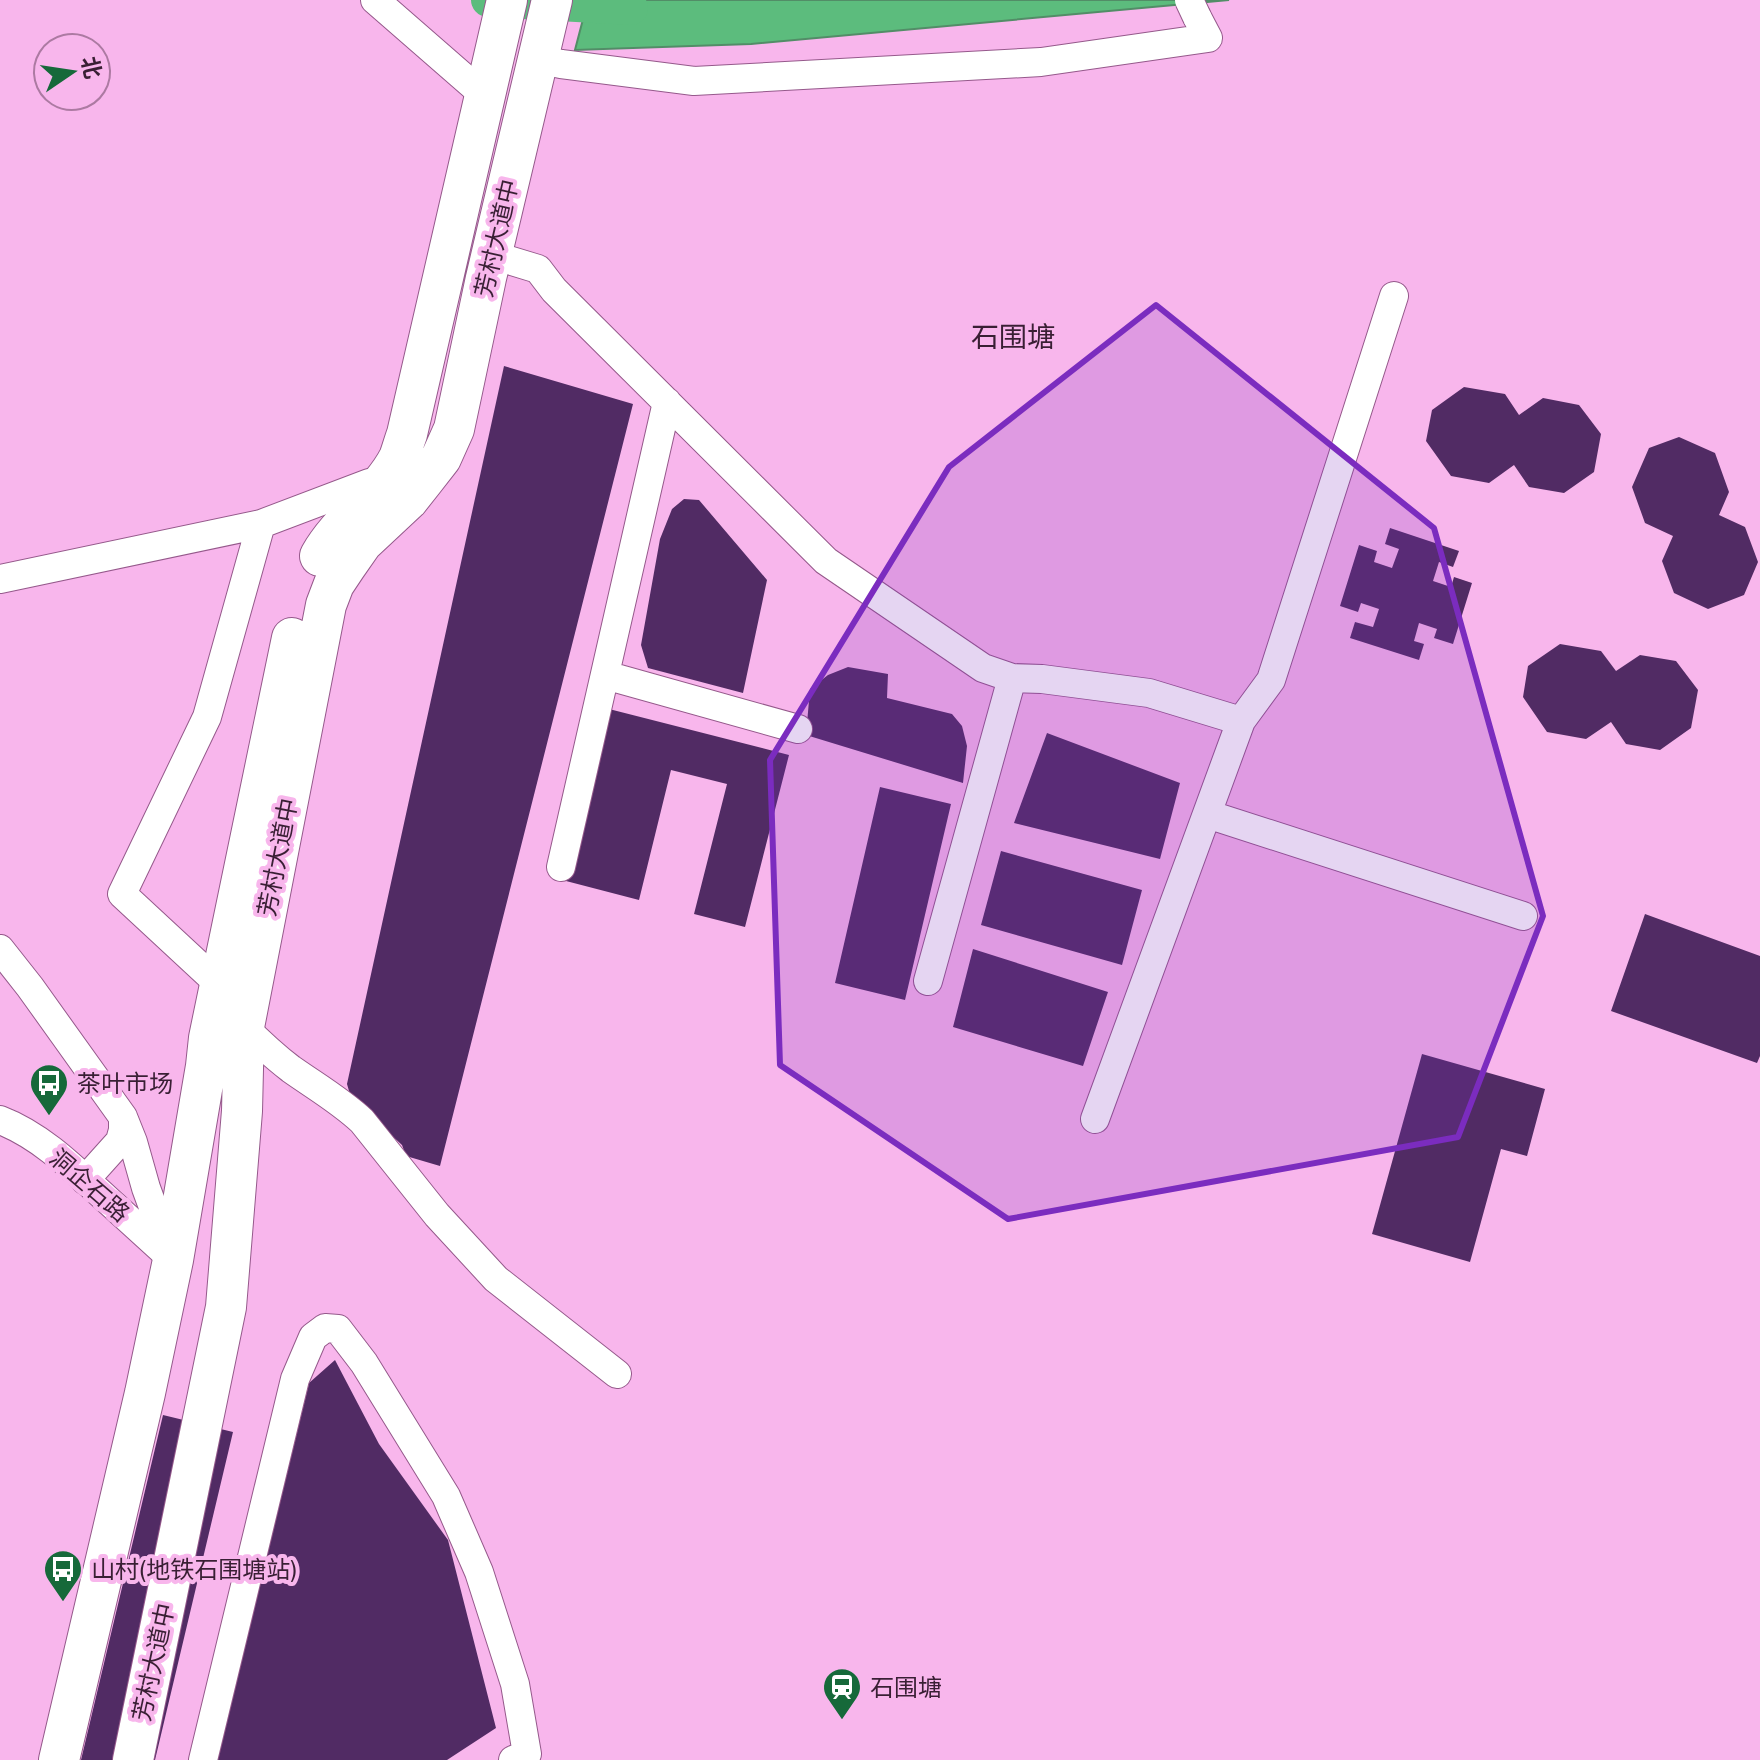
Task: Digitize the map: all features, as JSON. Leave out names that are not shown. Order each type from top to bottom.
[{"type":"highway","name":"芳村大道中","points":[[59,1760],[173,1260],[219,984],[301,596],[324,549],[376,489],[398,458],[407,434],[507,0]]},
{"type":"highway","name":"芳村大道中","points":[[133,1760],[226,1307],[242,1111],[244,1027],[326,605],[334,584],[362,543],[408,500],[441,458],[454,429],[552,0]]},
{"type":"street","points":[[375,0],[484,95]]},
{"type":"street","points":[[537,59],[694,81],[1041,62],[1198,18]]},
{"type":"street","points":[[492,255],[538,269],[554,290],[826,561],[983,668],[1012,678],[1149,693],[1241,721]]},
{"type":"street","points":[[1095,1119],[1241,721],[1271,680],[1394,296]]},
{"type":"street","points":[[561,867],[667,402]]},
{"type":"street","points":[[0,579],[261,524],[369,483]]},
{"type":"street","points":[[219,984],[122,894],[207,717],[261,524]]},
{"type":"street","points":[[605,675],[798,729]]},
{"type":"street","points":[[928,981],[1012,678]]},
{"type":"street","points":[[1207,814],[1523,916]]},
{"type":"street","points":[[0,949],[123,1117],[173,1260]]},
{"type":"street","points":[[244,1027],[291,1069],[362,1121],[455,1235],[496,1279],[617,1374]]},
{"type":"street","points":[[85,1180],[120,1141],[123,1117]]},
{"type":"street","name":"洞企石路","points":[[0,1120],[18,1127],[42,1143],[173,1260]]},
{"type":"street","points":[[203,1760],[295,1379],[313,1337],[325,1328],[338,1329],[364,1363],[446,1496],[479,1572],[515,1684],[527,1754],[513,1760]]},
{"type":"highlighted area","points":[[1156,305],[1434,528],[1543,916],[1458,1137],[1008,1219],[780,1065],[770,760],[949,467]]},
{"type":"shaded area","points":[[588,0],[1229,0],[751,44],[575,50]]},
{"type":"building","points":[[504,366],[633,404],[440,1166],[406,1156],[402,1145],[351,1098],[347,1084]]},
{"type":"building","points":[[1464,387],[1505,394],[1519,415],[1543,398],[1579,405],[1601,434],[1594,472],[1564,493],[1529,487],[1514,465],[1489,483],[1451,476],[1426,441],[1432,410]]},
{"type":"building","points":[[1679,437],[1715,453],[1729,492],[1719,515],[1745,527],[1758,562],[1744,595],[1708,609],[1674,593],[1662,561],[1673,536],[1645,523],[1632,487],[1649,448]]},
{"type":"building","points":[[684,499],[699,500],[767,580],[743,693],[648,668],[641,645],[660,539],[672,509]]},
{"type":"building","points":[[1390,528],[1459,551],[1453,567],[1439,562],[1433,581],[1451,587],[1454,577],[1472,583],[1453,644],[1434,638],[1437,629],[1419,623],[1414,641],[1424,644],[1419,660],[1350,638],[1355,622],[1373,627],[1379,609],[1361,603],[1358,612],[1340,606],[1359,545],[1377,551],[1374,562],[1392,568],[1399,549],[1385,544]]},
{"type":"building","points":[[1560,644],[1601,651],[1616,671],[1640,655],[1676,661],[1698,690],[1691,728],[1660,750],[1626,744],[1611,722],[1586,739],[1547,732],[1523,697],[1528,666]]},
{"type":"building","points":[[848,667],[888,674],[887,698],[952,714],[962,726],[967,746],[963,783],[806,735],[810,689],[828,675]]},
{"type":"building","points":[[609,709],[789,755],[745,927],[694,914],[727,784],[671,770],[639,900],[566,881]]},
{"type":"building","points":[[1047,733],[1180,783],[1160,859],[1014,823]]},
{"type":"building","points":[[880,787],[951,804],[905,1000],[835,983]]},
{"type":"building","points":[[1001,851],[1142,890],[1122,965],[981,925]]},
{"type":"building","points":[[1645,914],[1760,956],[1760,1056],[1757,1063],[1611,1011]]},
{"type":"building","points":[[973,949],[1108,992],[1083,1066],[953,1027]]},
{"type":"building","points":[[1422,1054],[1545,1089],[1527,1156],[1501,1149],[1470,1262],[1372,1234]]},
{"type":"building","points":[[335,1360],[379,1444],[448,1540],[496,1728],[447,1760],[217,1760],[309,1383]]},
{"type":"building","points":[[163,1415],[233,1432],[155,1760],[81,1760]]},
{"type":"waterway","points":[[488,0],[631,8]]},
{"type":"place","name":"茶叶市场","points":[[49,1117]]},
{"type":"place","name":"山村(地铁石围塘站)","points":[[63,1603]]},
{"type":"place","name":"石围塘","points":[[842,1721]]},
{"type":"district","name":"石围塘","points":[[1013,336]]}]
